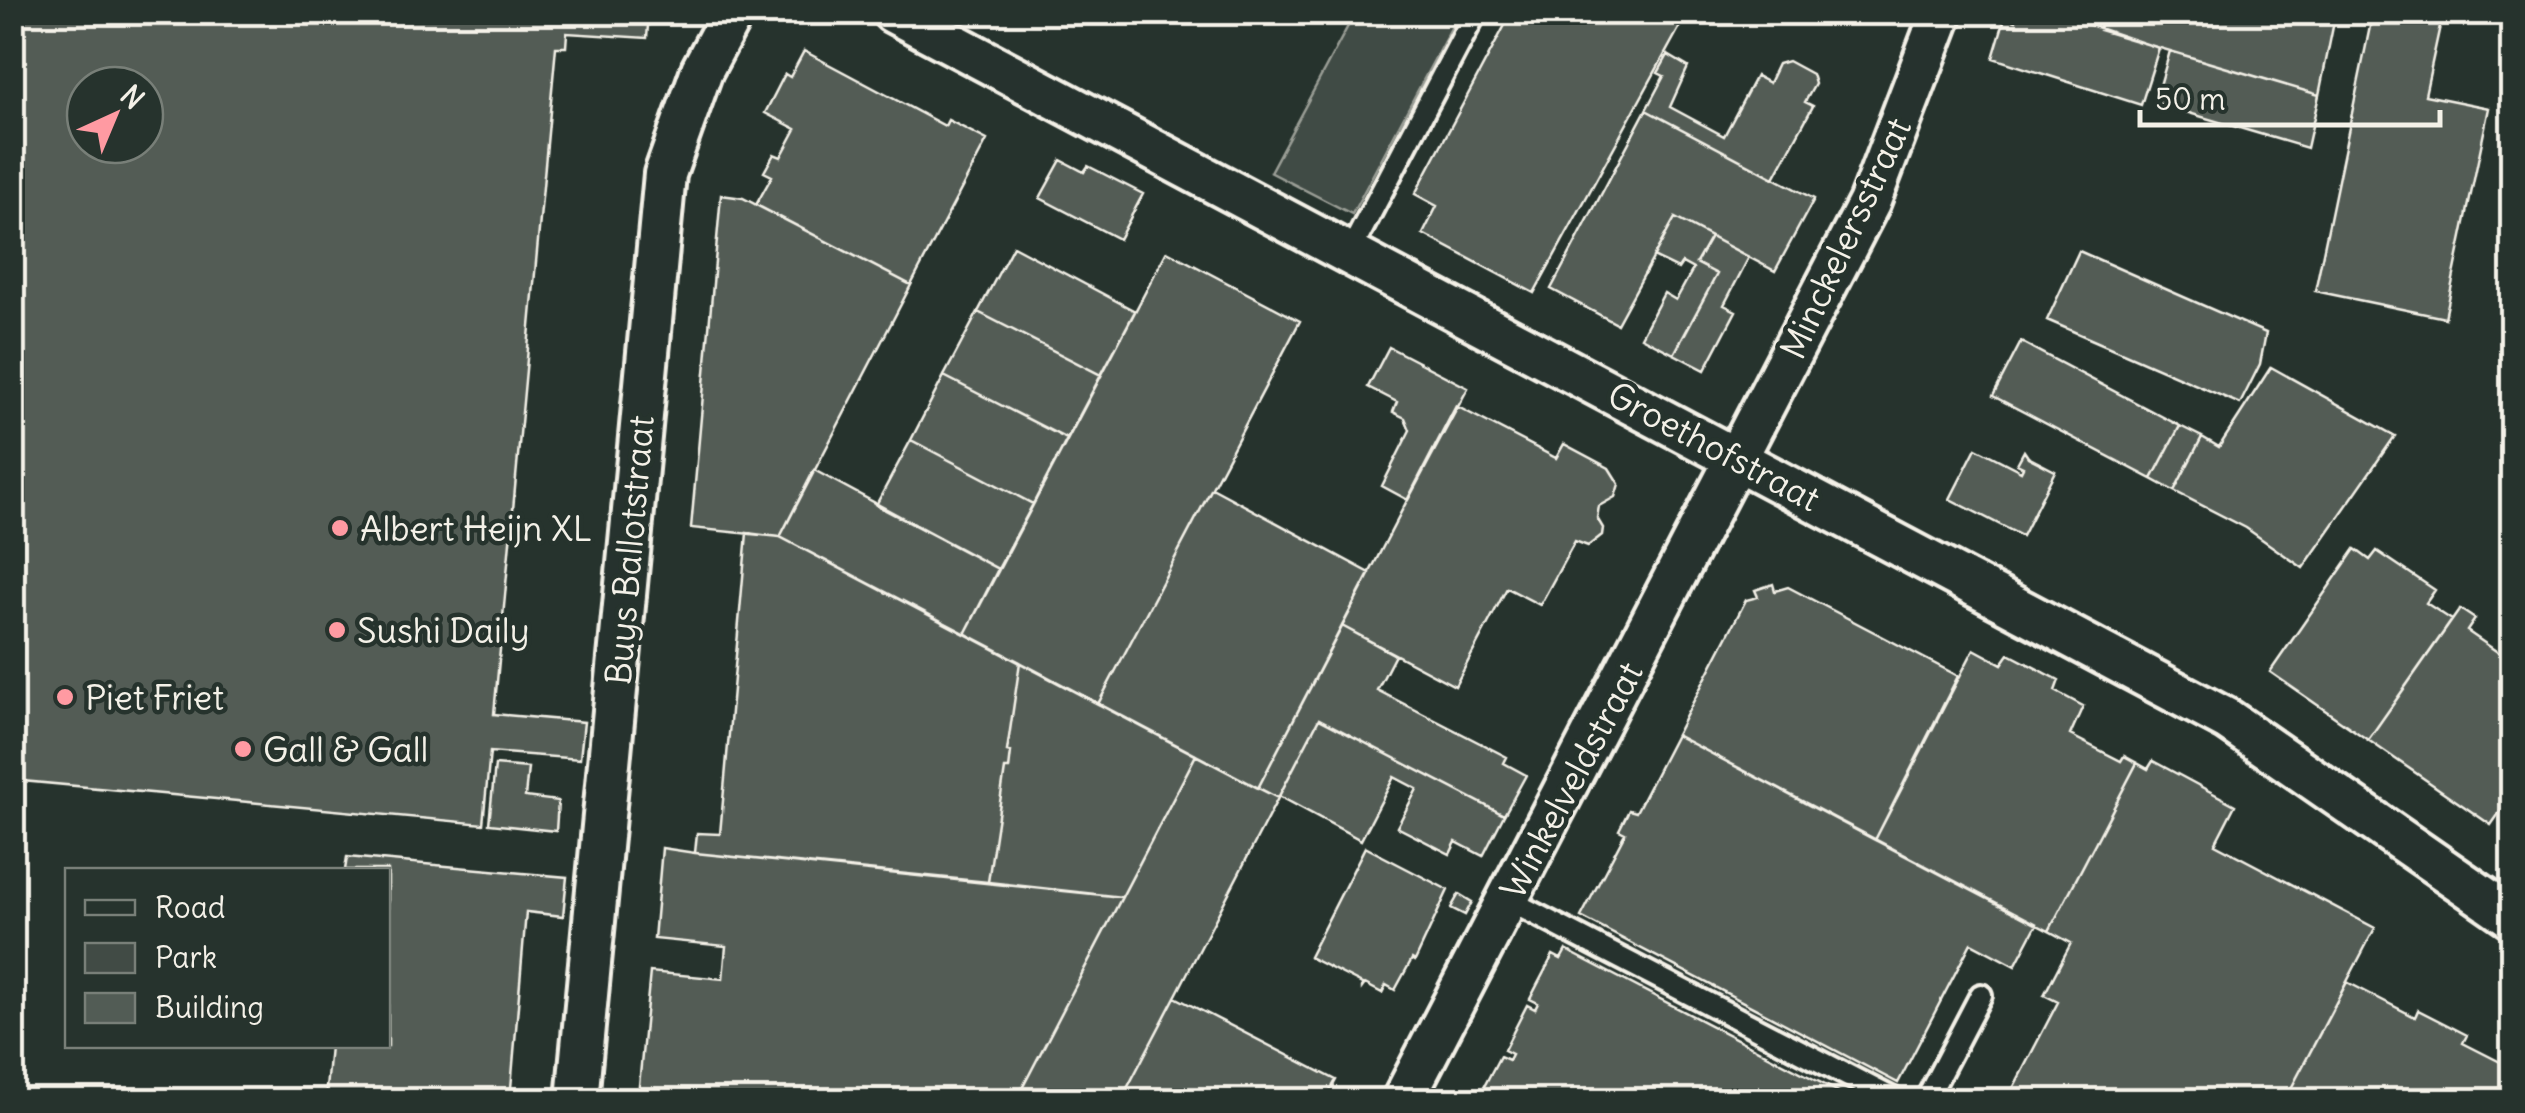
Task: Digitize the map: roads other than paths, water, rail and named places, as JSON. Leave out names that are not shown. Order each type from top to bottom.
[{"type":"street","name":"Buys Ballotstraat","points":[[577,1100],[665,174],[702,70],[732,12]]},
{"type":"street","name":"Groethofstraat","points":[[893,12],[2228,720],[2512,917]]},
{"type":"street","name":"Minckelersstraat","points":[[1739,459],[1870,202],[1942,12]]},
{"type":"street","name":"Winkelveldstraat","points":[[1404,1100],[1739,459]]},
{"type":"lane","points":[[1350,252],[1476,12]]},
{"type":"lane","points":[[1508,900],[1895,1100]]},
{"type":"lane","points":[[1926,1100],[1981,995]]},
{"type":"place","name":"Albert Heijn XL","points":[[340,528]]},
{"type":"place","name":"Sushi Daily","points":[[337,630]]},
{"type":"place","name":"Piet Friet","points":[[65,697]]},
{"type":"place","name":"Gall & Gall","points":[[243,749]]}]
